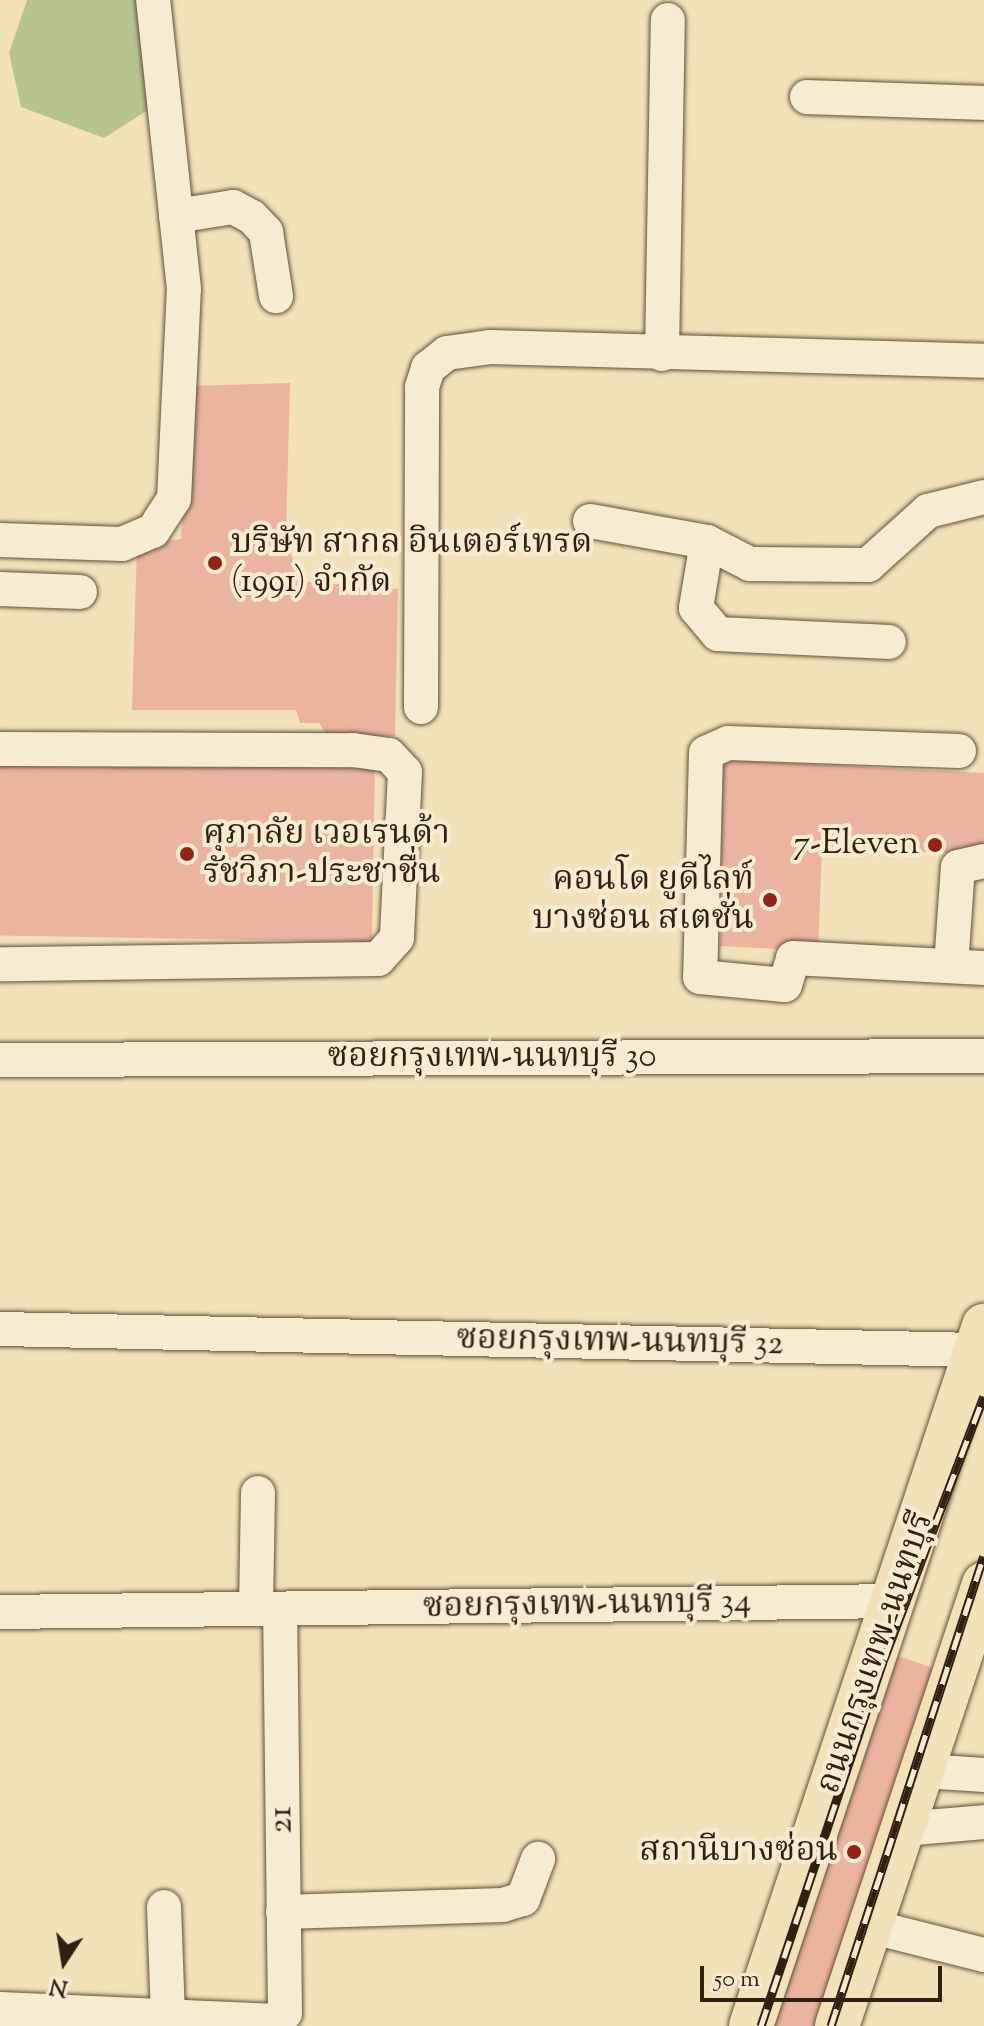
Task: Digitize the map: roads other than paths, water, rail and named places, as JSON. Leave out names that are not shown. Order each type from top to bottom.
[{"type":"main road","name":"ถนนกรุงเทพ-นนทบุรี","points":[[751,2026],[895,1601],[980,1338]]},
{"type":"main road","points":[[837,2026],[873,1927],[984,1584]]},
{"type":"street","points":[[0,540],[122,544],[153,531],[174,499],[184,289],[153,0]]},
{"type":"street","points":[[662,354],[668,20]]},
{"type":"street","points":[[807,97],[984,103]]},
{"type":"street","points":[[176,216],[233,207],[252,217],[266,232],[276,296]]},
{"type":"street","points":[[421,707],[422,406],[428,368],[447,353],[490,347],[984,361]]},
{"type":"street","points":[[590,521],[707,542],[750,564],[868,565],[928,511],[984,497]]},
{"type":"street","points":[[707,542],[696,608],[718,634],[889,642]]},
{"type":"street","points":[[0,589],[80,592]]},
{"type":"street","points":[[959,751],[728,743],[706,753],[703,766],[701,980],[785,985],[793,958],[967,967],[958,867],[984,861]]},
{"type":"street","points":[[0,749],[353,750],[389,755],[405,772],[397,938],[378,959],[0,964]]},
{"type":"street","name":"ซอยกรุงเทพ-นนทบุรี 30","points":[[0,1060],[984,1056]]},
{"type":"street","name":"ซอยกรุงเทพ-นนทบุรี 32","points":[[0,1329],[264,1334],[980,1338]]},
{"type":"street","name":"21","points":[[209,2021],[271,2021],[285,2013],[289,1997],[268,1609],[258,1493]]},
{"type":"street","name":"ซอยกรุงเทพ-นนทบุรี 34","points":[[0,1612],[895,1601]]},
{"type":"street","points":[[924,1771],[984,1775]]},
{"type":"street","points":[[903,1829],[984,1822]]},
{"type":"street","points":[[283,1912],[503,1905],[523,1899],[538,1859]]},
{"type":"street","points":[[164,1907],[168,2014]]},
{"type":"street","points":[[873,1927],[984,1955]]},
{"type":"street","points":[[0,2009],[168,2014],[209,2021]]},
{"type":"railway","points":[[761,2026],[884,1659],[984,1396]]},
{"type":"railway","points":[[831,2026],[984,1556]]},
{"type":"place","name":"บริษัท สากล อินเตอร์เทรด (1991) จำกัด","points":[[215,563]]},
{"type":"place","name":"7-Eleven","points":[[935,845]]},
{"type":"place","name":"ศุภาลัย เวอเรนด้า รัชวิภา-ประชาชื่น","points":[[187,854]]},
{"type":"place","name":"คอนโด ยูดีไลท์ บางซ่อน สเตชั่น","points":[[770,900]]},
{"type":"place","name":"สถานีบางซ่อน","points":[[854,1852]]}]
